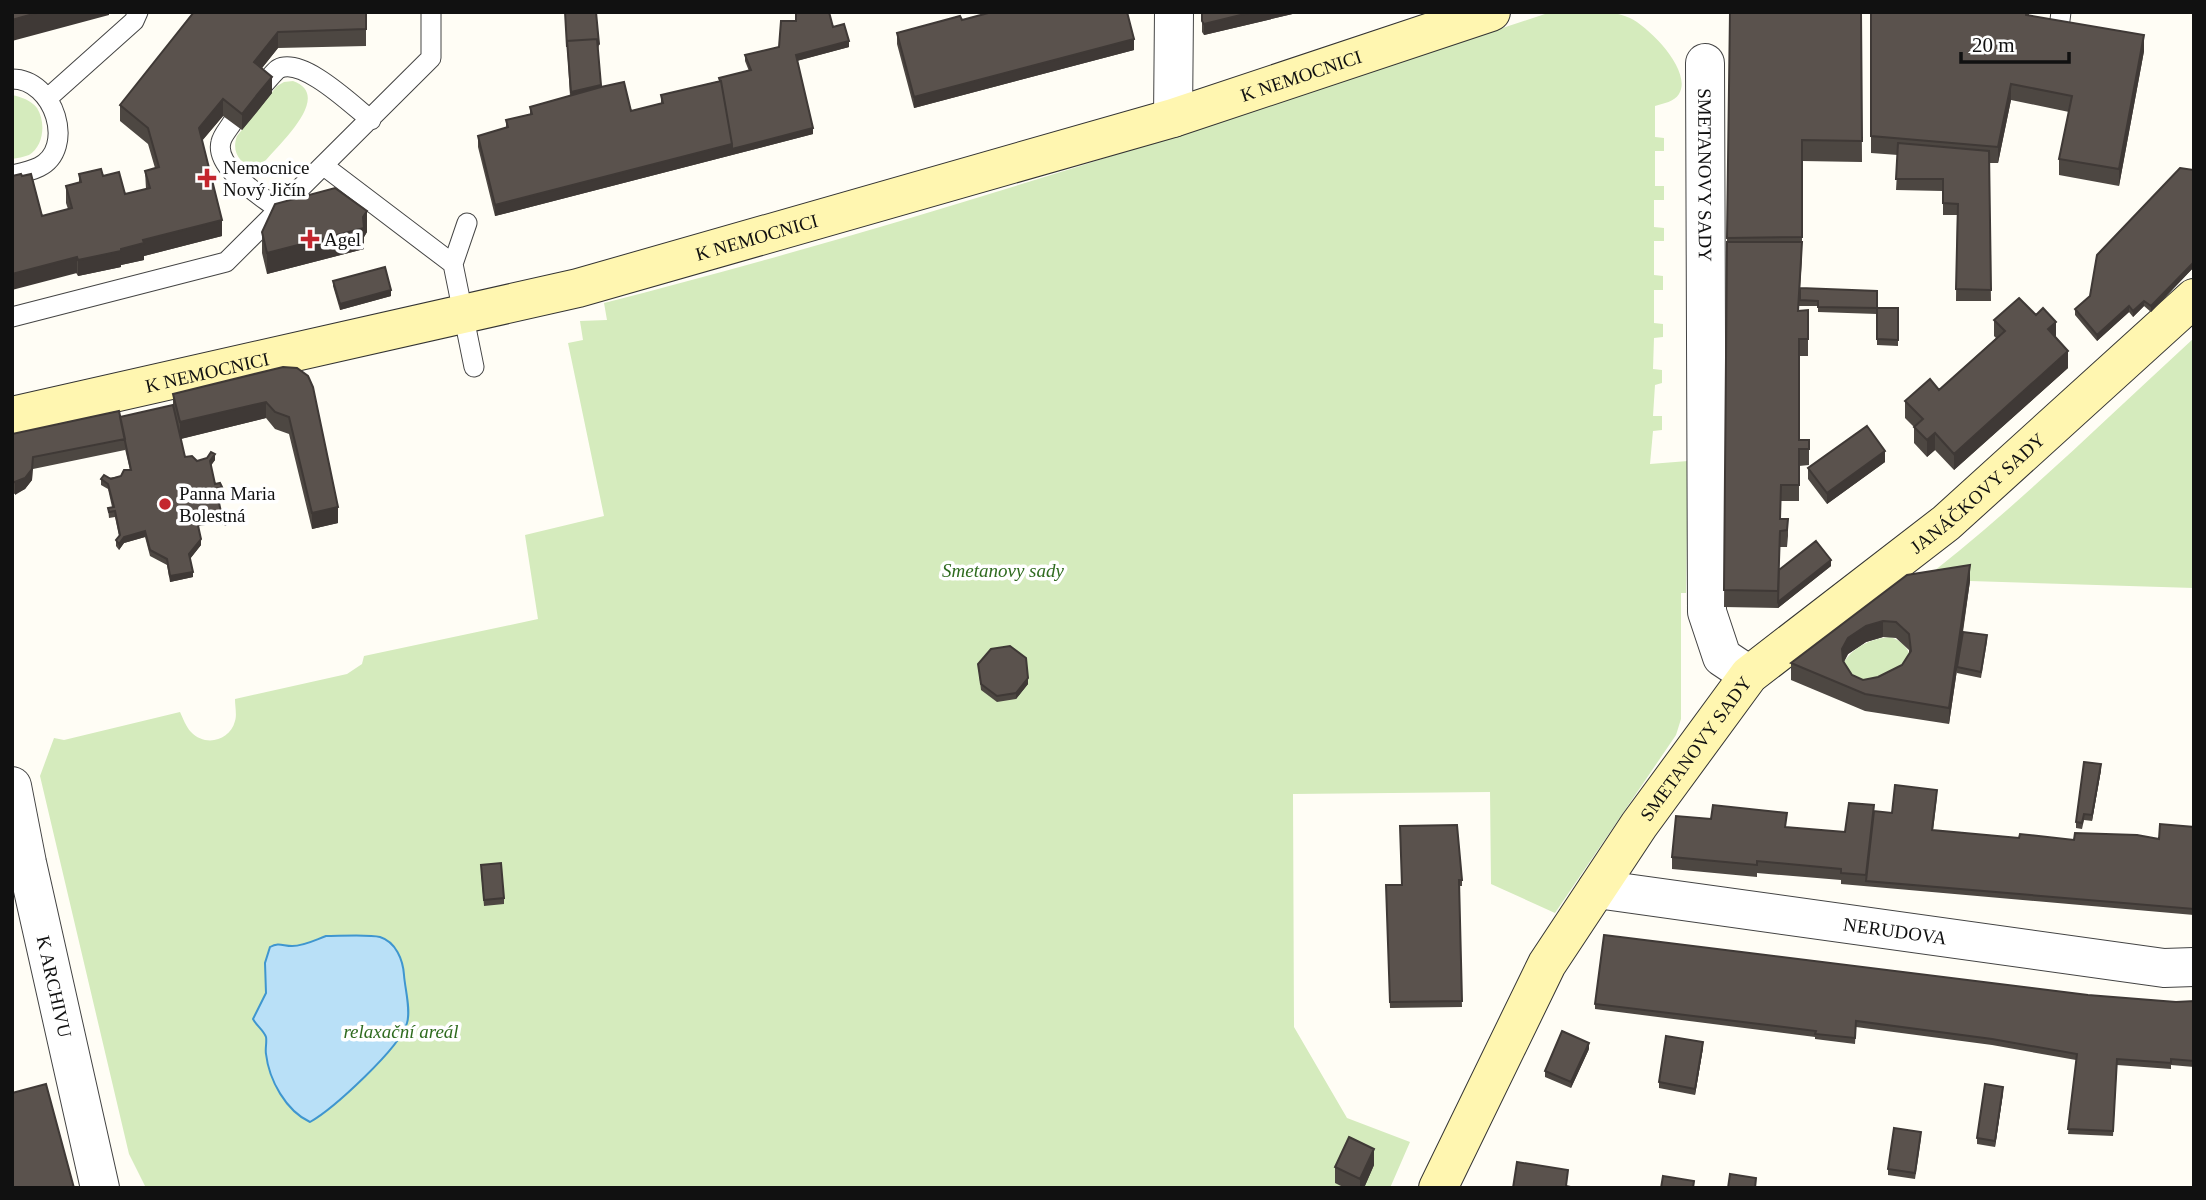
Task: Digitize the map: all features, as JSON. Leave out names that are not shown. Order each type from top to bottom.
[{"type":"street","points":[[1173,118],[1174,12]]},
{"type":"street","name":"K NEMOCNICI","points":[[12,416],[578,288],[1173,118],[1491,12]]},
{"type":"street","name":"SMETANOVY SADY","points":[[1438,1188],[1547,964],[1639,825],[1749,675],[1722,657],[1707,612],[1705,63]]},
{"type":"street","name":"JANÁČKOVY SADY","points":[[1749,675],[1946,523],[2194,298]]},
{"type":"street","name":"K ARCHIVU","points":[[12,786],[100,1188]]},
{"type":"street","name":"NERUDOVA","points":[[1597,889],[2164,968],[2194,967]]},
{"type":"lane","points":[[48,97],[134,21],[138,12]]},
{"type":"lane","points":[[12,317],[226,262],[431,58],[431,12]]},
{"type":"lane","points":[[2058,36],[2062,12]]},
{"type":"lane","points":[[263,85],[279,69],[295,67],[311,74],[370,120]]},
{"type":"lane","points":[[12,79],[34,84],[48,97],[59,134],[53,152],[40,167],[12,175]]},
{"type":"lane","points":[[232,123],[220,142],[222,159],[232,173],[279,210]]},
{"type":"lane","points":[[324,166],[453,264]]},
{"type":"lane","points":[[467,223],[453,264],[474,367]]},
{"type":"green space","name":"Smetanovy sady","points":[[1604,12],[1630,18],[1648,30],[1667,51],[1675,62],[1682,84],[1677,97],[1655,106],[1655,137],[1664,138],[1664,151],[1655,151],[1655,186],[1664,186],[1664,200],[1654,200],[1654,227],[1664,228],[1664,241],[1654,241],[1654,275],[1663,276],[1663,290],[1654,290],[1654,323],[1663,324],[1663,337],[1654,338],[1653,369],[1662,370],[1662,383],[1655,385],[1653,416],[1662,416],[1662,430],[1653,431],[1650,464],[1688,461],[1686,593],[1681,593],[1681,719],[1676,735],[1555,913],[1491,884],[1490,792],[1293,794],[1294,1027],[1347,1118],[1410,1142],[1390,1188],[146,1188],[129,1154],[40,776],[54,738],[64,740],[180,712],[188,728],[197,737],[216,740],[232,728],[236,716],[235,699],[347,674],[362,664],[364,656],[538,619],[525,535],[604,516],[568,343],[583,340],[580,321],[607,320],[604,303],[723,272],[959,203],[1545,14]]},
{"type":"green space","points":[[293,81],[304,88],[308,97],[300,119],[266,160],[259,164],[247,164],[238,156],[235,144],[237,136],[277,86]]},
{"type":"green space","points":[[12,95],[35,105],[42,120],[42,133],[34,151],[12,159]]},
{"type":"green space","points":[[2194,338],[2194,588],[1970,581],[1907,592],[1982,532]]},
{"type":"green space","points":[[1890,637],[1905,646],[1912,662],[1871,696],[1842,665],[1851,653],[1862,645]]},
{"type":"water","points":[[326,936],[375,936],[390,943],[398,952],[402,963],[408,1018],[402,1034],[379,1062],[349,1092],[310,1122],[293,1110],[280,1094],[268,1064],[266,1037],[253,1019],[266,993],[265,963],[270,947],[279,944],[301,945]]},
{"type":"building","points":[[12,12],[40,12],[12,20]]},
{"type":"building","points":[[194,12],[366,12],[366,29],[278,32],[254,62],[272,77],[242,114],[223,99],[199,128],[222,220],[143,240],[144,243],[121,251],[78,260],[77,257],[12,274],[12,176],[31,174],[42,216],[72,208],[66,186],[81,182],[79,174],[101,169],[103,176],[119,172],[125,194],[150,188],[145,171],[159,167],[148,128],[120,105]]},
{"type":"building","points":[[565,12],[596,12],[599,44],[597,39],[567,41],[567,47]]},
{"type":"building","points":[[796,12],[829,12],[833,27],[844,24],[849,41],[796,55],[813,128],[732,149],[719,78],[751,70],[745,55],[779,47],[781,21],[796,21]]},
{"type":"building","points":[[992,12],[1127,12],[1134,39],[914,97],[897,33],[960,16],[962,20]]},
{"type":"building","points":[[1202,12],[1253,12],[1204,24]]},
{"type":"building","points":[[1730,12],[1861,12],[1862,141],[1802,140],[1802,237],[1727,238]]},
{"type":"building","points":[[1871,12],[2026,12],[2026,15],[2144,35],[2119,169],[2059,159],[2072,96],[2011,84],[1998,147],[1871,136]]},
{"type":"building","points":[[597,39],[601,85],[571,92],[567,41]]},
{"type":"building","points":[[721,81],[732,144],[495,205],[478,136],[508,127],[506,120],[532,114],[530,107],[624,82],[631,111],[663,103],[661,95]]},
{"type":"building","points":[[1898,143],[1989,151],[1991,290],[1956,289],[1958,204],[1943,203],[1943,179],[1896,179]]},
{"type":"building","points":[[2180,168],[2194,170],[2194,262],[2151,306],[2144,301],[2133,311],[2129,306],[2097,335],[2075,309],[2090,296],[2097,255]]},
{"type":"building","points":[[335,188],[367,211],[363,217],[364,228],[267,253],[262,232],[275,204]]},
{"type":"building","points":[[1727,242],[1802,242],[1798,311],[1808,310],[1808,339],[1799,339],[1799,440],[1809,440],[1809,449],[1799,449],[1799,485],[1781,485],[1780,519],[1788,519],[1787,530],[1780,531],[1778,591],[1724,590]]},
{"type":"building","points":[[385,267],[391,290],[340,304],[333,281]]},
{"type":"building","points":[[1800,288],[1877,291],[1877,308],[1818,307],[1818,301],[1800,300]]},
{"type":"building","points":[[2019,298],[2036,315],[2043,308],[2056,322],[2048,329],[2068,351],[1954,454],[1935,433],[1927,440],[1914,427],[1923,419],[1905,401],[1930,379],[1939,390],[2005,331],[1994,320]]},
{"type":"building","points":[[1877,308],[1898,308],[1898,340],[1877,339]]},
{"type":"building","points":[[283,367],[297,368],[308,376],[313,387],[338,507],[312,513],[289,417],[275,412],[266,402],[180,422],[173,394]]},
{"type":"building","name":"Panna Maria Bolestná","points":[[173,405],[185,457],[192,456],[197,461],[207,458],[211,452],[215,454],[210,461],[215,484],[220,483],[222,487],[216,489],[221,512],[228,516],[226,520],[220,517],[197,521],[201,539],[189,554],[193,572],[170,576],[167,559],[150,550],[145,531],[124,537],[119,544],[116,540],[120,535],[115,511],[109,512],[108,508],[114,507],[108,484],[101,479],[104,475],[111,479],[121,476],[124,470],[131,470],[120,417]]},
{"type":"building","points":[[119,411],[125,439],[33,457],[32,469],[25,478],[12,483],[12,434]]},
{"type":"building","points":[[1867,426],[1885,451],[1827,493],[1808,468]]},
{"type":"building","points":[[1816,541],[1831,560],[1778,602],[1779,570]]},
{"type":"building","points":[[1970,565],[1949,708],[1865,694],[1791,663],[1907,575]],"holes":[[[1883,621],[1896,622],[1909,634],[1911,651],[1902,665],[1878,677],[1863,680],[1852,675],[1843,661],[1842,649],[1848,638],[1866,626]]]},
{"type":"building","points":[[1963,632],[1987,635],[1981,672],[1957,667]]},
{"type":"building","points":[[1010,646],[1026,658],[1028,678],[1016,693],[997,696],[981,684],[978,664],[991,649]]},
{"type":"building","points":[[2084,762],[2101,764],[2092,815],[2084,814],[2082,823],[2076,822]]},
{"type":"building","points":[[1895,785],[1937,790],[1932,830],[2019,838],[2020,834],[2074,840],[2075,833],[2137,835],[2159,839],[2160,824],[2194,827],[2194,909],[1866,881],[1874,811],[1892,813]]},
{"type":"building","points":[[1849,803],[1874,805],[1866,875],[1841,873],[1841,869],[1757,861],[1757,865],[1672,857],[1676,816],[1711,819],[1713,805],[1787,813],[1785,827],[1845,832]]},
{"type":"building","points":[[1457,825],[1462,880],[1459,880],[1462,1001],[1390,1002],[1386,885],[1402,885],[1400,826]]},
{"type":"building","points":[[501,863],[504,898],[484,900],[481,865]]},
{"type":"building","points":[[1604,935],[2088,995],[2194,1001],[2194,1061],[2171,1059],[2171,1063],[2117,1059],[2113,1131],[2068,1129],[2077,1054],[1992,1039],[1856,1021],[1855,1038],[1595,1004]]},
{"type":"building","points":[[1562,1031],[1589,1043],[1571,1082],[1545,1071]]},
{"type":"building","points":[[1666,1036],[1703,1042],[1695,1089],[1659,1082]]},
{"type":"building","points":[[46,1084],[74,1188],[12,1188],[12,1093]]},
{"type":"building","points":[[1985,1084],[2003,1087],[1995,1141],[1977,1138]]},
{"type":"building","points":[[1894,1128],[1921,1132],[1915,1173],[1888,1169]]},
{"type":"building","points":[[1349,1137],[1374,1149],[1360,1179],[1335,1167]]},
{"type":"building","points":[[1517,1162],[1568,1170],[1566,1186],[1575,1188],[1513,1188]]},
{"type":"building","points":[[1730,1174],[1756,1178],[1755,1188],[1728,1188]]},
{"type":"building","points":[[1663,1176],[1694,1181],[1693,1188],[1661,1188]]},
{"type":"place","name":"Nemocnice Nový Jičín","points":[[207,178]]},
{"type":"place","name":"Agel","points":[[310,239]]},
{"type":"place","name":"Panna Maria Bolestná","points":[[165,504]]},
{"type":"park label","name":"relaxační areál","points":[[401,1031]]}]
